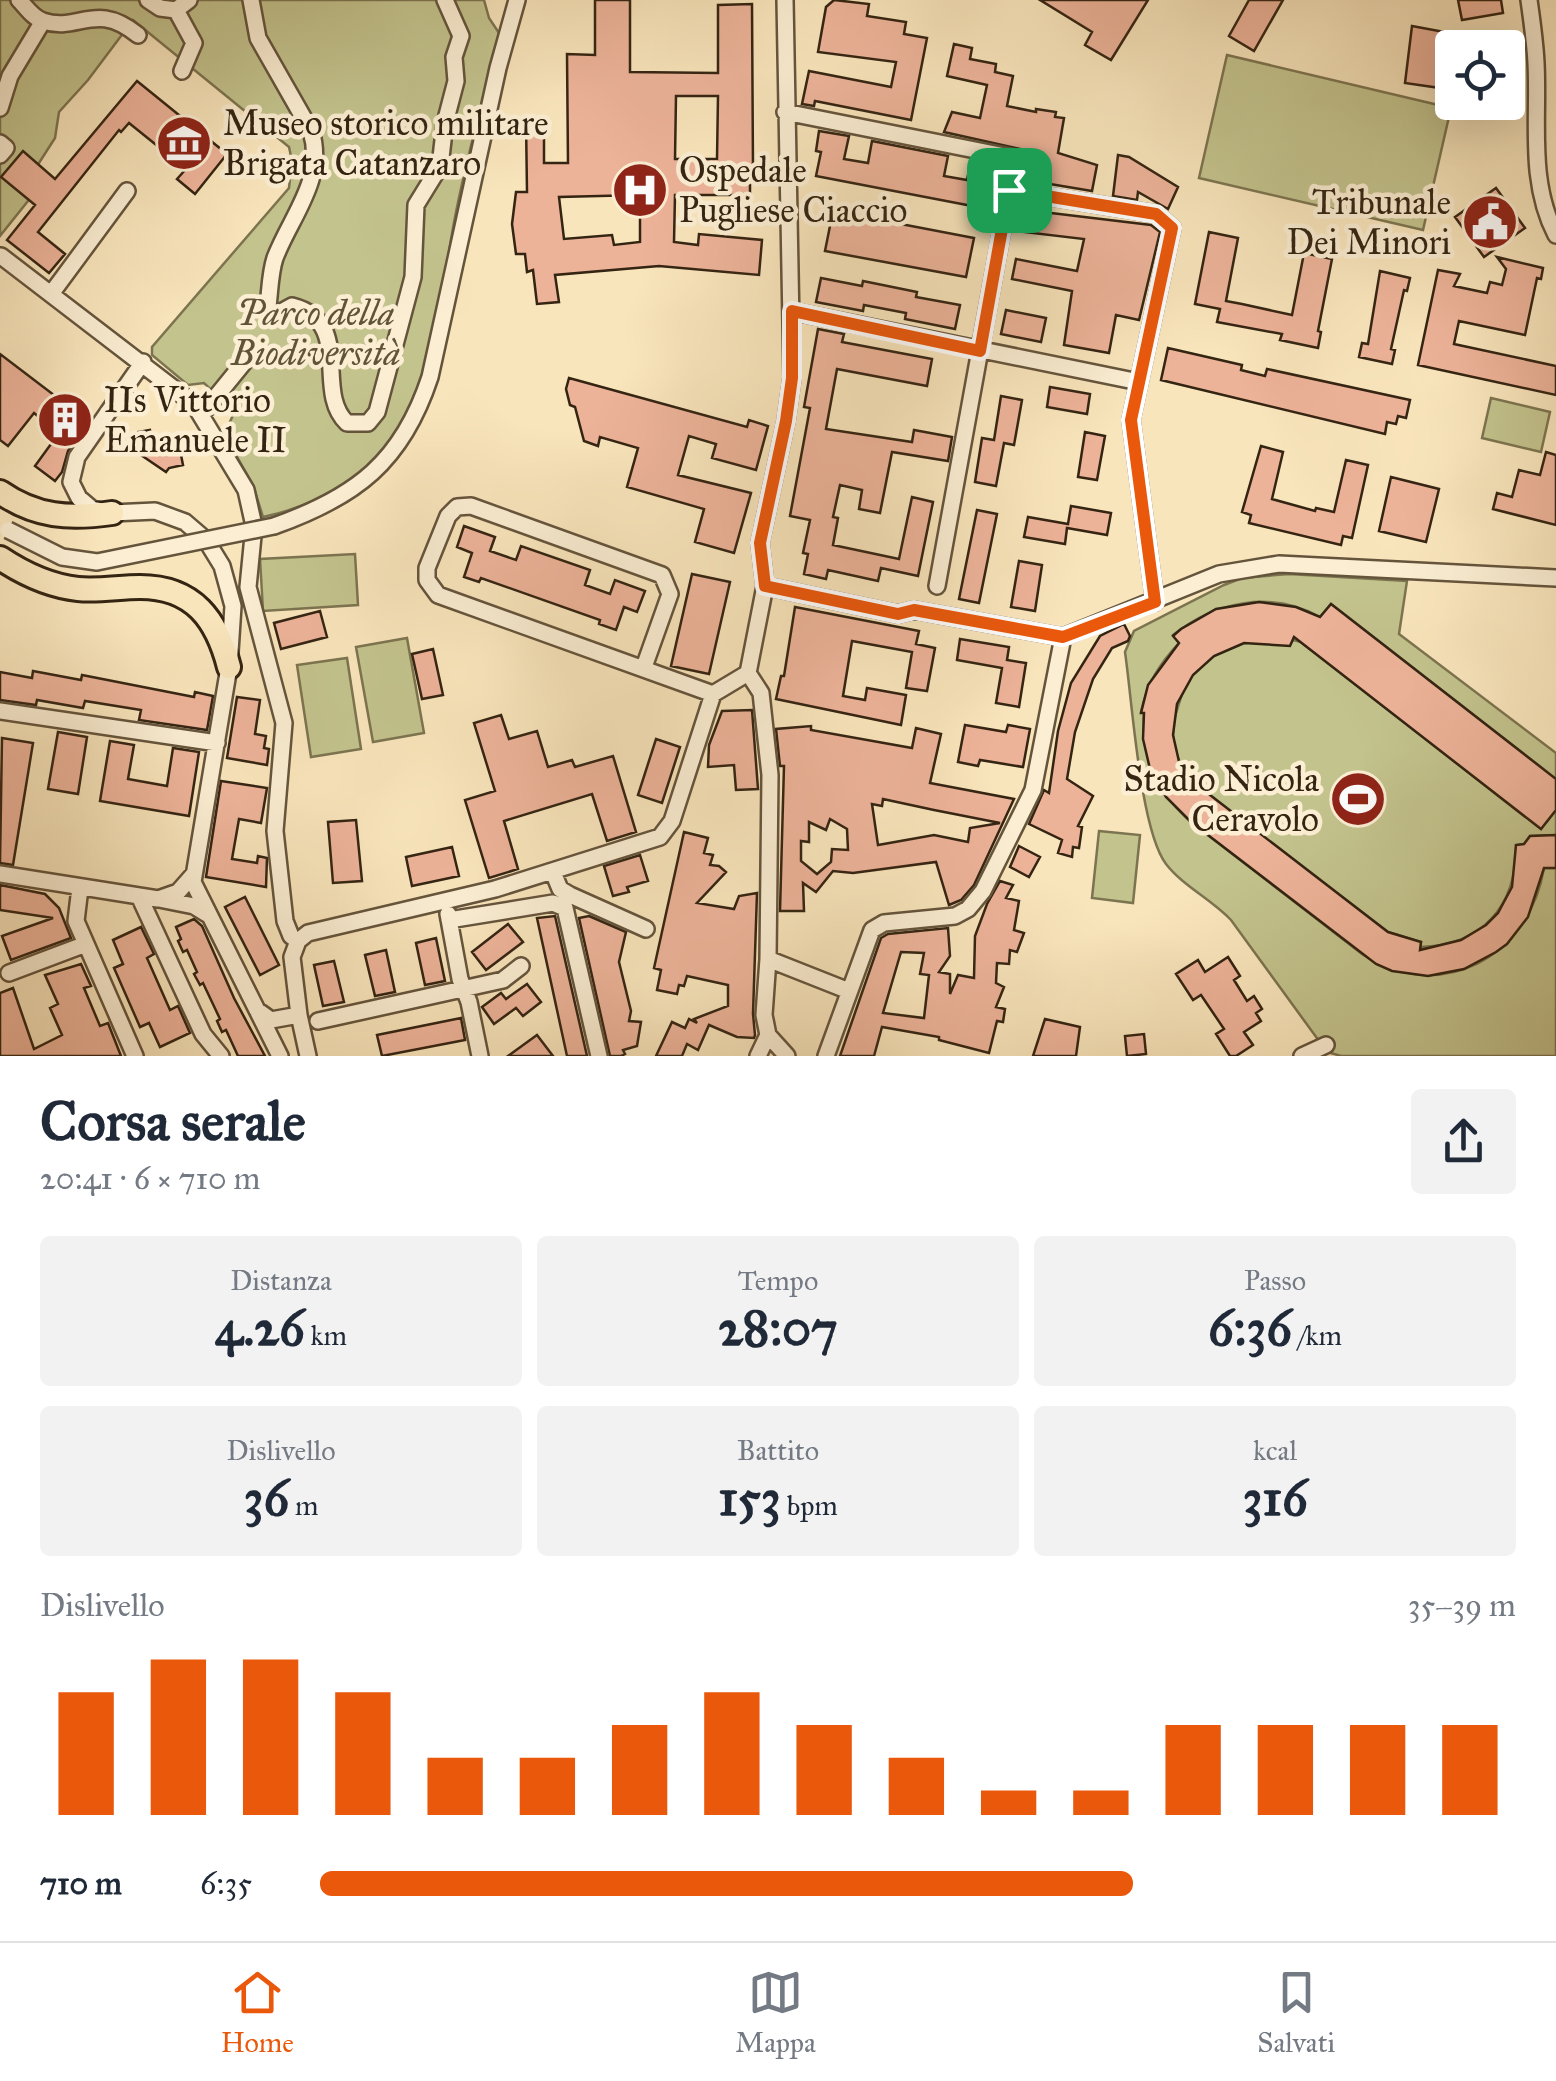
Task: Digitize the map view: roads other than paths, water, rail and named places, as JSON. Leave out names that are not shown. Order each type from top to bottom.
[{"type":"highway","points":[[0,492],[25,508],[58,516],[112,514]]},
{"type":"highway","points":[[0,558],[30,576],[66,587],[155,588],[185,598],[219,632],[230,667]]},
{"type":"street","points":[[19,0],[43,21],[106,12],[118,16],[138,35]]},
{"type":"street","points":[[148,0],[160,8],[182,5],[194,43],[182,71]]},
{"type":"street","points":[[251,0],[258,38],[316,146],[315,168],[274,260],[276,308],[305,309],[323,326],[337,405],[342,418],[354,425],[373,418],[414,278],[416,205],[440,166],[445,123],[456,82],[454,57],[461,36],[446,0]]},
{"type":"street","points":[[4,527],[62,558],[97,562],[274,526],[319,510],[350,492],[385,462],[414,422],[430,377],[494,82],[518,0]]},
{"type":"street","points":[[785,0],[792,378],[760,543],[765,586],[748,673],[761,693],[770,775],[764,1015],[768,1035],[787,1056]]},
{"type":"street","points":[[1529,0],[1536,66],[1536,155],[1546,209],[1556,236]]},
{"type":"street","points":[[0,108],[10,76],[43,21]]},
{"type":"street","points":[[785,112],[1015,158],[936,586]]},
{"type":"street","points":[[0,143],[6,148],[0,156]]},
{"type":"street","points":[[1009,190],[1156,214],[1169,222],[1172,234],[1131,420],[1155,602]]},
{"type":"street","points":[[51,294],[127,192]]},
{"type":"street","points":[[3,262],[180,390],[202,414],[246,490],[254,526],[248,587],[284,723],[275,831],[285,921],[298,941]]},
{"type":"street","points":[[792,311],[1139,382]]},
{"type":"street","points":[[202,414],[250,356]]},
{"type":"street","points":[[143,362],[77,457],[71,473],[74,490],[84,504],[100,512],[155,510],[185,522],[206,540],[222,566],[232,606],[230,667],[193,874],[195,889],[280,1056]]},
{"type":"street","points":[[644,667],[670,594],[662,575],[471,506],[452,511],[427,568],[427,580],[438,595],[713,694]]},
{"type":"street","points":[[765,586],[898,614],[914,610],[1063,637],[1219,574],[1279,564],[1556,578]]},
{"type":"street","points":[[826,1055],[869,935],[876,927],[955,916],[968,909],[983,892],[1030,797],[1063,637]]},
{"type":"street","points":[[308,1056],[292,957],[298,941],[308,932],[444,901],[653,841],[664,834],[672,821],[713,694],[748,673]]},
{"type":"street","points":[[0,711],[217,744]]},
{"type":"street","points":[[553,872],[560,889],[646,930]]},
{"type":"street","points":[[0,874],[158,899],[194,906],[207,914]]},
{"type":"street","points":[[158,899],[178,892],[193,874]]},
{"type":"street","points":[[80,888],[76,922],[135,1056]]},
{"type":"street","points":[[138,896],[203,1034],[221,1056]]},
{"type":"street","points":[[444,901],[480,1056]]},
{"type":"street","points":[[449,920],[553,903],[565,908],[599,1056]]},
{"type":"street","points":[[9,974],[86,944]]},
{"type":"street","points":[[768,959],[849,991]]},
{"type":"street","points":[[318,1022],[504,980],[521,966]]},
{"type":"street","points":[[254,1006],[272,1020],[299,1015]]},
{"type":"street","points":[[758,1056],[768,1035]]},
{"type":"street","points":[[1302,1056],[1326,1046]]},
{"type":"place","name":"Museo storico militare Brigata Catanzaro","points":[[184,143]]},
{"type":"place","name":"Ospedale Pugliese Ciaccio","points":[[640,190]]},
{"type":"place","name":"Tribunale Dei Minori","points":[[1490,222]]},
{"type":"place","name":"IIs Vittorio Emanuele II","points":[[65,420]]},
{"type":"place","name":"Stadio Nicola Ceravolo","points":[[1358,799]]},
{"type":"park label","name":"Parco della Biodiversità","points":[[316,333]]}]
